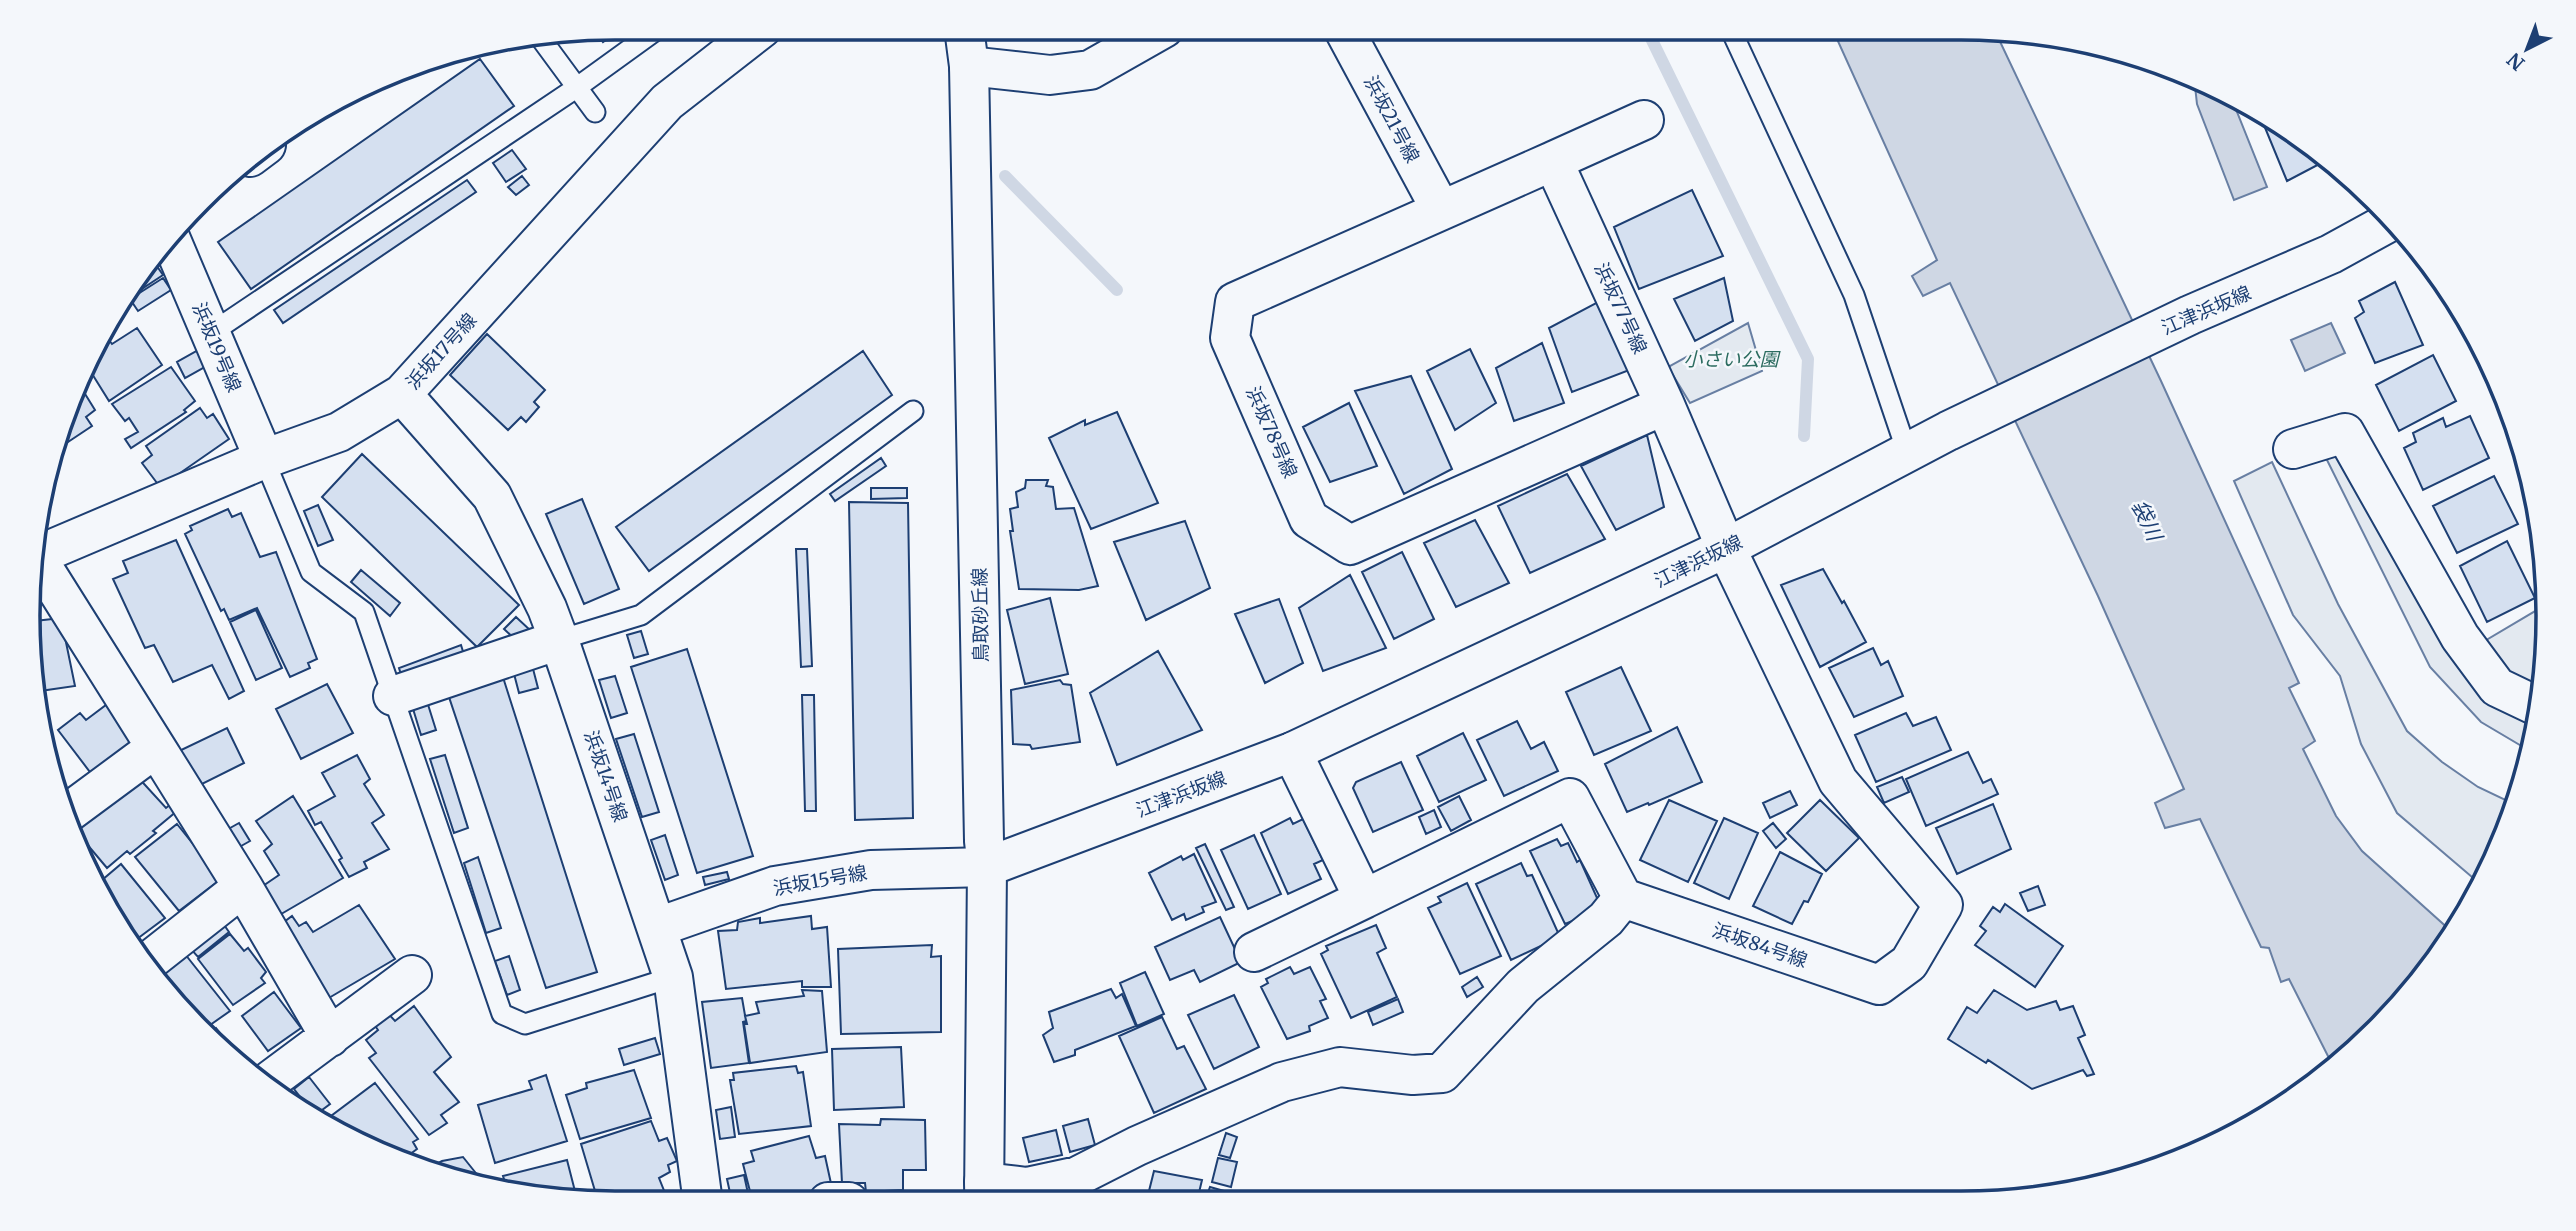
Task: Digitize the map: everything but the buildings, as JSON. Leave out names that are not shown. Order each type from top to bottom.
[{"type":"street","name":"浜坂17号線","points":[[44,554],[264,459],[339,432],[402,394],[667,102],[747,40]]},
{"type":"street","name":"鳥取砂丘線","points":[[966,40],[969,66],[984,827],[987,867],[984,1191]]},
{"type":"street","points":[[969,66],[1050,75],[1090,70],[1143,40]]},
{"type":"street","name":"浜坂21号線","points":[[1349,40],[1441,210]]},
{"type":"street","points":[[1553,161],[1644,120]]},
{"type":"street","name":"浜坂78号線","points":[[1553,161],[1235,302],[1230,338],[1310,519],[1350,545],[1665,405]]},
{"type":"street","name":"浜坂77号線","points":[[1553,161],[1665,405],[1726,548]]},
{"type":"street","name":"江津浜坂線","points":[[987,867],[1292,752],[1726,548],[1948,430],[2190,315],[2332,254],[2383,226]]},
{"type":"street","name":"浜坂19号線","points":[[174,247],[264,459]]},
{"type":"street","name":"浜坂14号線","points":[[402,394],[492,496],[547,608],[673,977],[701,1191]]},
{"type":"street","points":[[2292,449],[2345,433],[2460,637],[2497,687],[2529,702]]},
{"type":"street","name":"浜坂84号線","points":[[1623,898],[1879,985],[1909,963],[1943,905],[1838,781],[1726,548]]},
{"type":"street","points":[[43,563],[243,887],[330,1037]]},
{"type":"street","points":[[393,696],[559,640]]},
{"type":"street","points":[[1292,752],[1364,899]]},
{"type":"street","points":[[74,808],[142,758],[149,755],[162,757]]},
{"type":"street","points":[[993,1191],[1078,1176],[1137,1146],[1282,1082],[1340,1068],[1413,1075],[1442,1073],[1523,986],[1606,919],[1623,898],[1570,798],[1254,952]]},
{"type":"street","name":"浜坂15号線","points":[[658,927],[775,886],[871,870],[987,867]]},
{"type":"street","points":[[153,958],[243,887]]},
{"type":"street","points":[[273,1078],[412,975]]},
{"type":"lane","points":[[211,333],[576,88],[642,40]]},
{"type":"lane","points":[[1736,40],[1854,295],[1907,452]]},
{"type":"lane","points":[[545,44],[595,112]]},
{"type":"lane","points":[[559,640],[641,615],[913,411]]},
{"type":"lane","points":[[264,459],[311,572],[364,612],[502,1014],[524,1024],[673,977]]},
{"type":"green space","name":"小さい公園","points":[[1748,323],[1762,371],[1690,403],[1668,367]]},
{"type":"green space","points":[[2341,446],[2528,709],[2521,745],[2481,722],[2430,667],[2322,450]]},
{"type":"green space","points":[[2272,462],[2338,604],[2407,731],[2442,762],[2478,787],[2505,800],[2472,877],[2397,813],[2361,744],[2340,676],[2293,615],[2234,481]]},
{"type":"green space","points":[[2536,611],[2531,688],[2513,680],[2483,642]]},
{"type":"water","name":"袋川","points":[[1837,40],[2000,41],[2161,381],[2299,683],[2289,688],[2315,741],[2303,749],[2336,816],[2362,851],[2445,926],[2393,995],[2329,1057],[2289,979],[2281,982],[2269,948],[2261,947],[2200,819],[2165,828],[2155,803],[2184,789],[2098,596],[1950,283],[1923,296],[1912,276],[1937,260]]},
{"type":"water","points":[[2196,91],[2237,111],[2267,187],[2234,200],[2197,104]]},
{"type":"water","points":[[2331,323],[2345,353],[2305,371],[2291,340]]},
{"type":"waterway","points":[[1652,40],[1808,359],[1804,436]]},
{"type":"waterway","points":[[1005,176],[1117,290]]}]
